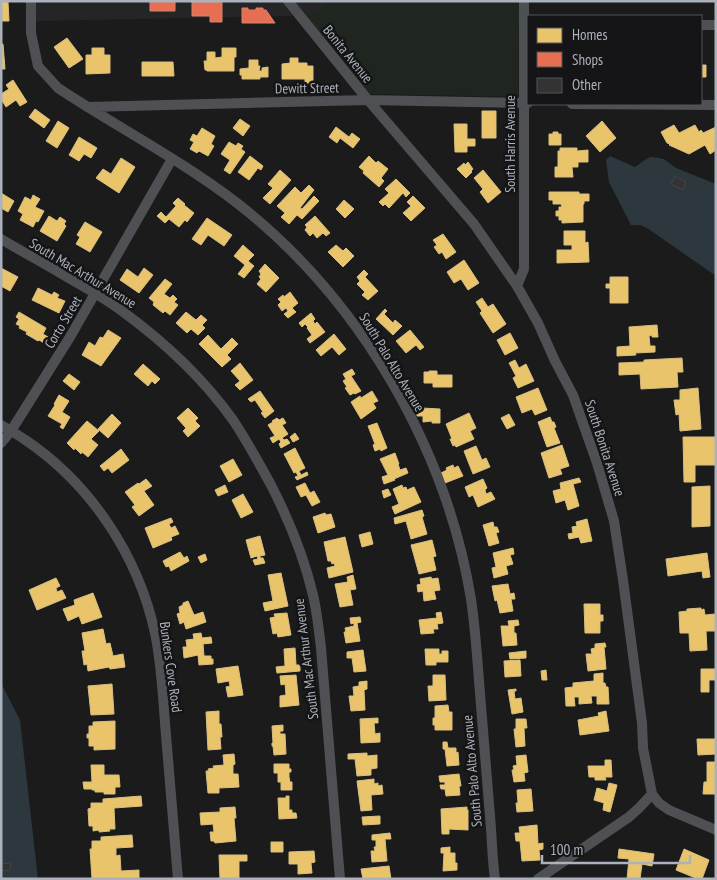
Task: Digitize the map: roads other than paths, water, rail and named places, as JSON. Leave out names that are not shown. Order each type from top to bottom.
[{"type":"street","name":"South Palo Alto Avenue","points":[[31,1],[31,33],[38,66],[58,88],[172,159],[246,210],[284,244],[322,284],[372,350],[397,390],[431,461],[450,512],[468,583],[475,632],[496,879]]},
{"type":"street","name":"Bonita Avenue","points":[[288,1],[368,100]]},
{"type":"street","name":"South Harris Avenue","points":[[517,286],[524,269],[526,26],[524,1]]},
{"type":"street","points":[[702,25],[716,25]]},
{"type":"street","name":"Dewitt Street","points":[[86,107],[368,100],[526,103]]},
{"type":"street","name":"South Bonita Avenue","points":[[368,100],[474,224],[517,286],[538,323],[573,395],[597,463],[614,521],[624,580],[642,723],[643,748],[652,794]]},
{"type":"street","points":[[702,105],[716,105]]},
{"type":"street","name":"Corto Street","points":[[1,442],[11,431],[60,353],[172,159]]},
{"type":"street","name":"South Mac Arthur Avenue","points":[[1,239],[95,293],[154,336],[188,368],[218,402],[253,452],[289,522],[298,544],[310,585],[319,630],[340,879]]},
{"type":"street","name":"Bunkers Cove Road","points":[[1,425],[50,459],[86,495],[114,534],[133,567],[140,584],[150,613],[158,653],[178,879]]},
{"type":"street","points":[[538,879],[629,817],[652,794],[659,803],[669,810],[716,830]]}]
